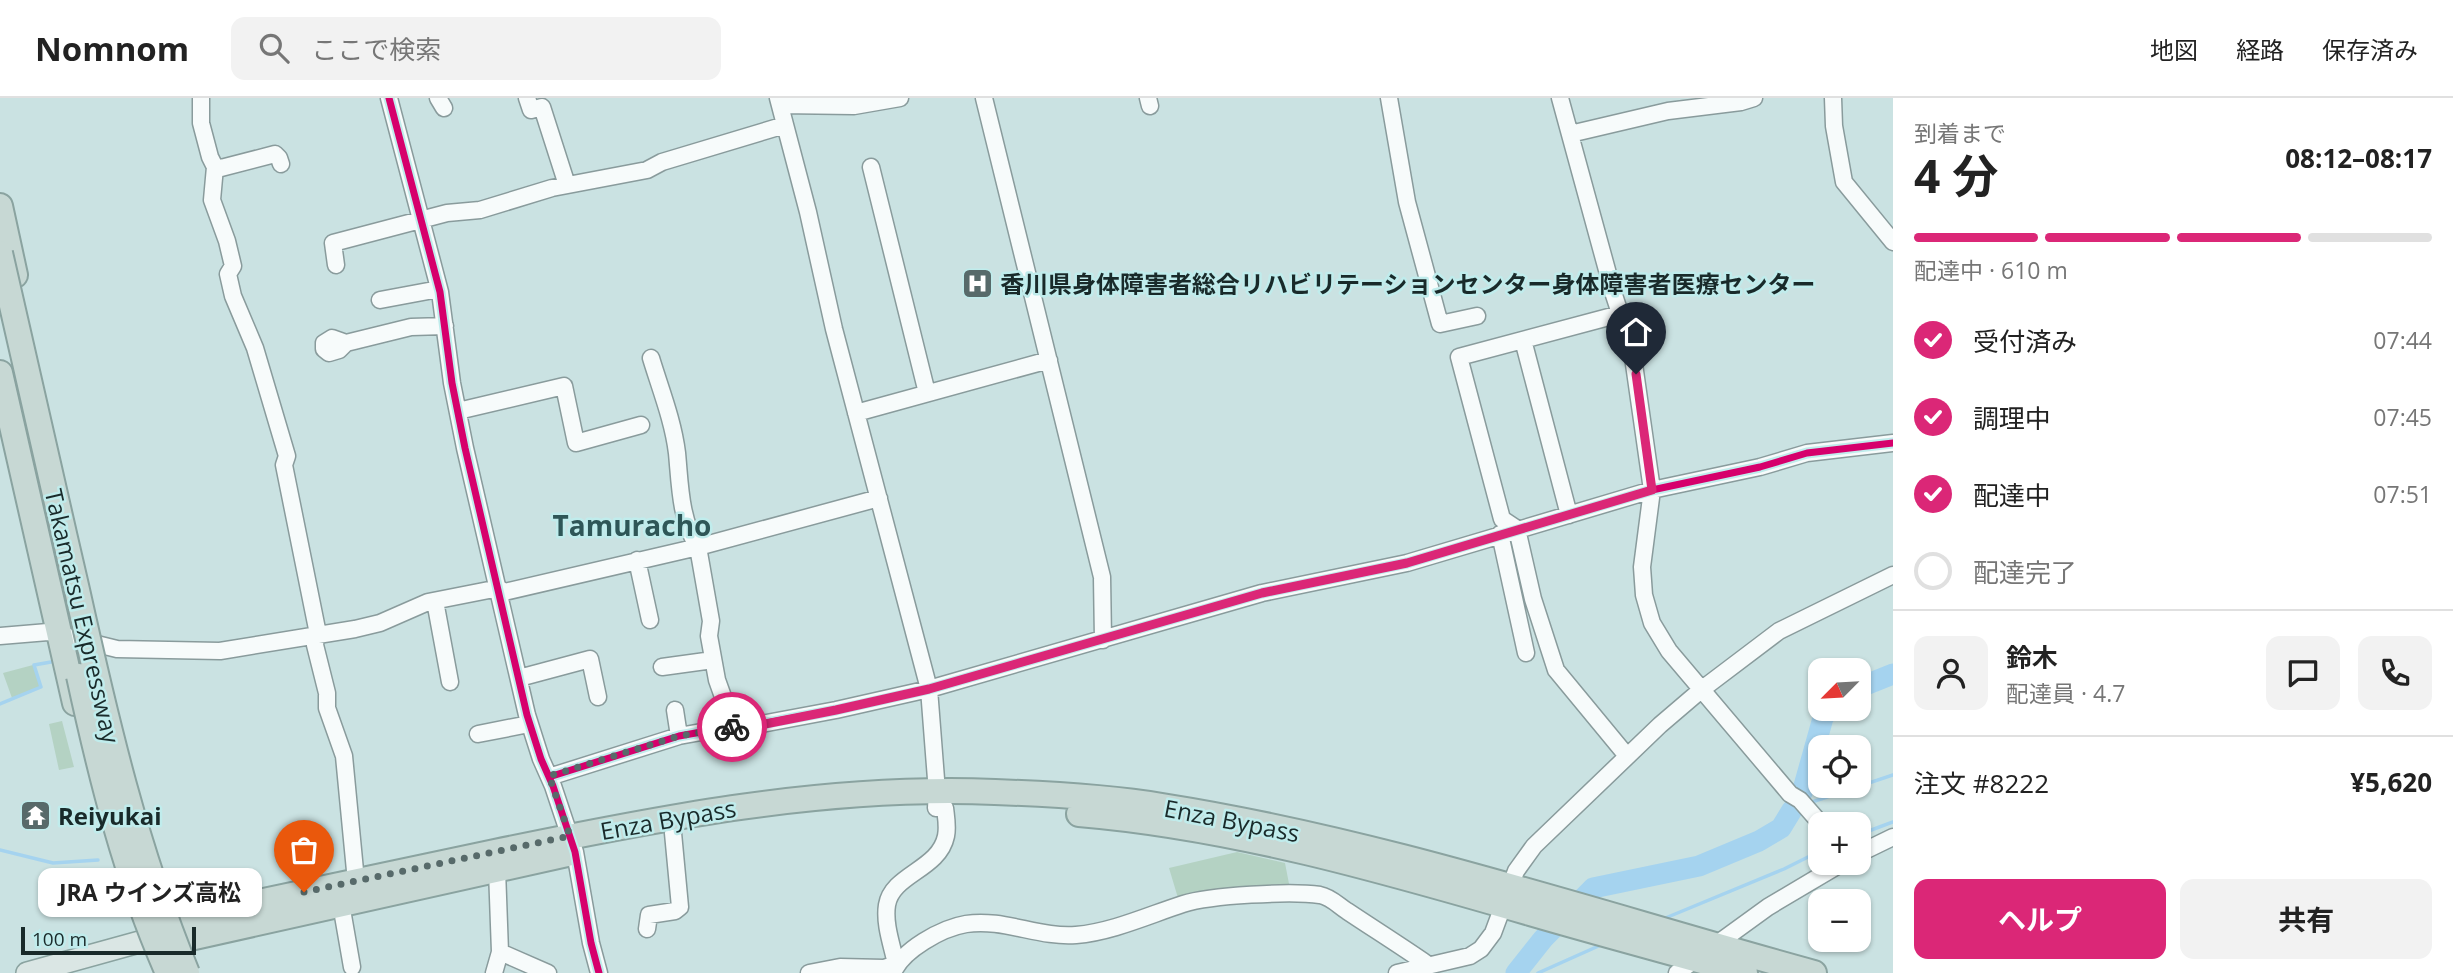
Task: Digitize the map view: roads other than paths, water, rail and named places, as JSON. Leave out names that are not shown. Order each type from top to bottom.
[{"type":"highway","points":[[0,206],[145,834],[177,930],[195,973]]},
{"type":"highway","name":"Takamatsu Expressway","points":[[0,253],[111,742],[164,917],[187,973]]},
{"type":"highway","name":"Takamatsu Expressway","points":[[0,326],[116,832],[168,973]]},
{"type":"highway","points":[[0,373],[108,833],[143,941],[158,973]]},
{"type":"highway","name":"Enza Bypass","points":[[177,930],[341,904],[497,870],[572,844],[803,815],[905,808],[993,792],[1159,805],[1270,826],[1557,910],[1716,945],[1814,973]]},
{"type":"highway","name":"Enza Bypass","points":[[143,941],[356,881],[572,844],[728,808],[801,799],[940,803]]},
{"type":"highway","name":"Enza Bypass","points":[[1585,917],[1692,968],[1745,973]]},
{"type":"main road","points":[[27,973],[143,941]]},
{"type":"street","points":[[201,98],[201,123],[209,157],[215,167],[212,200],[233,266],[228,274],[233,296],[255,348],[287,456],[284,465],[317,629],[315,645],[327,693],[327,708],[344,756],[356,881]]},
{"type":"street","points":[[389,98],[439,289],[458,411],[481,523],[500,590],[530,724],[572,844],[599,973]]},
{"type":"street","points":[[527,98],[531,110],[542,107],[568,185]]},
{"type":"street","points":[[895,969],[886,920],[891,892],[939,853],[947,833],[940,803],[929,689],[856,412],[779,102],[854,106],[896,98]]},
{"type":"street","points":[[984,98],[1102,577],[1103,640]]},
{"type":"street","points":[[1389,98],[1407,202],[1440,324],[1476,316]]},
{"type":"street","points":[[1560,98],[1632,350],[1652,490],[1642,567],[1644,595],[1652,623],[1669,651],[1701,690],[1790,794],[1810,812]]},
{"type":"street","points":[[1570,134],[1668,111],[1754,98]]},
{"type":"street","points":[[1833,98],[1834,126],[1844,182],[1893,242]]},
{"type":"street","points":[[336,265],[333,243],[447,213],[480,210],[552,188],[647,170],[662,162],[785,125]]},
{"type":"street","points":[[215,167],[221,168],[275,154],[281,164]]},
{"type":"street","points":[[870,167],[927,393]]},
{"type":"street","points":[[380,300],[439,289]]},
{"type":"street","points":[[1620,314],[1459,357],[1502,519],[1517,529],[1533,599],[1556,670],[1627,756]]},
{"type":"street","points":[[346,343],[411,327],[445,326]]},
{"type":"street","points":[[1523,340],[1569,515]]},
{"type":"street","points":[[651,358],[677,453],[680,491],[691,537],[698,547],[712,621],[709,636],[713,660],[727,708],[729,727]]},
{"type":"street","points":[[856,412],[1049,360]]},
{"type":"street","points":[[458,411],[564,386],[576,443],[641,425]]},
{"type":"street","points":[[549,776],[679,736],[729,727],[740,729],[929,689],[1262,593],[1407,563],[1652,490],[1712,478],[1807,453],[1893,443]]},
{"type":"street","points":[[0,636],[48,632],[100,645],[139,650],[220,651],[315,636],[380,622],[435,601],[500,590],[698,547],[878,498]]},
{"type":"street","points":[[1500,534],[1527,653]]},
{"type":"street","points":[[637,560],[650,620]]},
{"type":"street","points":[[1397,973],[1470,956],[1481,949],[1493,933],[1507,895],[1534,846],[1627,756],[1701,690],[1779,631],[1893,575]]},
{"type":"street","points":[[435,601],[450,682]]},
{"type":"street","points":[[519,678],[590,659],[598,697]]},
{"type":"street","points":[[662,667],[713,660]]},
{"type":"street","points":[[675,710],[679,736]]},
{"type":"street","points":[[478,734],[530,724]]},
{"type":"street","points":[[647,929],[649,915],[675,911],[680,907],[673,833]]},
{"type":"street","points":[[1871,848],[1893,837]]},
{"type":"street","points":[[494,973],[500,952],[497,870]]},
{"type":"street","points":[[1692,968],[1716,945],[1768,908],[1822,875]]},
{"type":"street","points":[[809,973],[840,967],[895,969],[930,937],[965,924],[1003,925],[1080,935],[1143,919],[1186,903],[1212,898],[1312,894],[1324,895],[1432,964],[1456,973]]},
{"type":"street","points":[[341,904],[352,967]]},
{"type":"street","points":[[500,952],[548,973]]},
{"type":"waterway","points":[[0,704],[41,687],[34,665],[51,662]]},
{"type":"waterway","points":[[1871,683],[1893,674]]},
{"type":"waterway","points":[[1802,793],[1822,721]]},
{"type":"waterway","points":[[1809,803],[1893,775]]},
{"type":"waterway","points":[[1516,973],[1543,939],[1593,888],[1699,866],[1759,841],[1781,828],[1792,810]]},
{"type":"waterway","points":[[1871,830],[1893,822]]},
{"type":"waterway","points":[[0,850],[53,863],[98,860]]},
{"type":"waterway","points":[[1663,919],[1808,857]]},
{"type":"waterway","points":[[1538,973],[1603,944]]},
{"type":"place","name":"香川県身体障害者総合リハビリテーションセンター身体障害者医療センター","points":[[977,283]]},
{"type":"place","name":"Reiyukai","points":[[35,815]]},
{"type":"place","name":"JRA ウインズ高松","points":[[304,892]]},
{"type":"district","name":"Tamuracho","points":[[632,525]]}]
